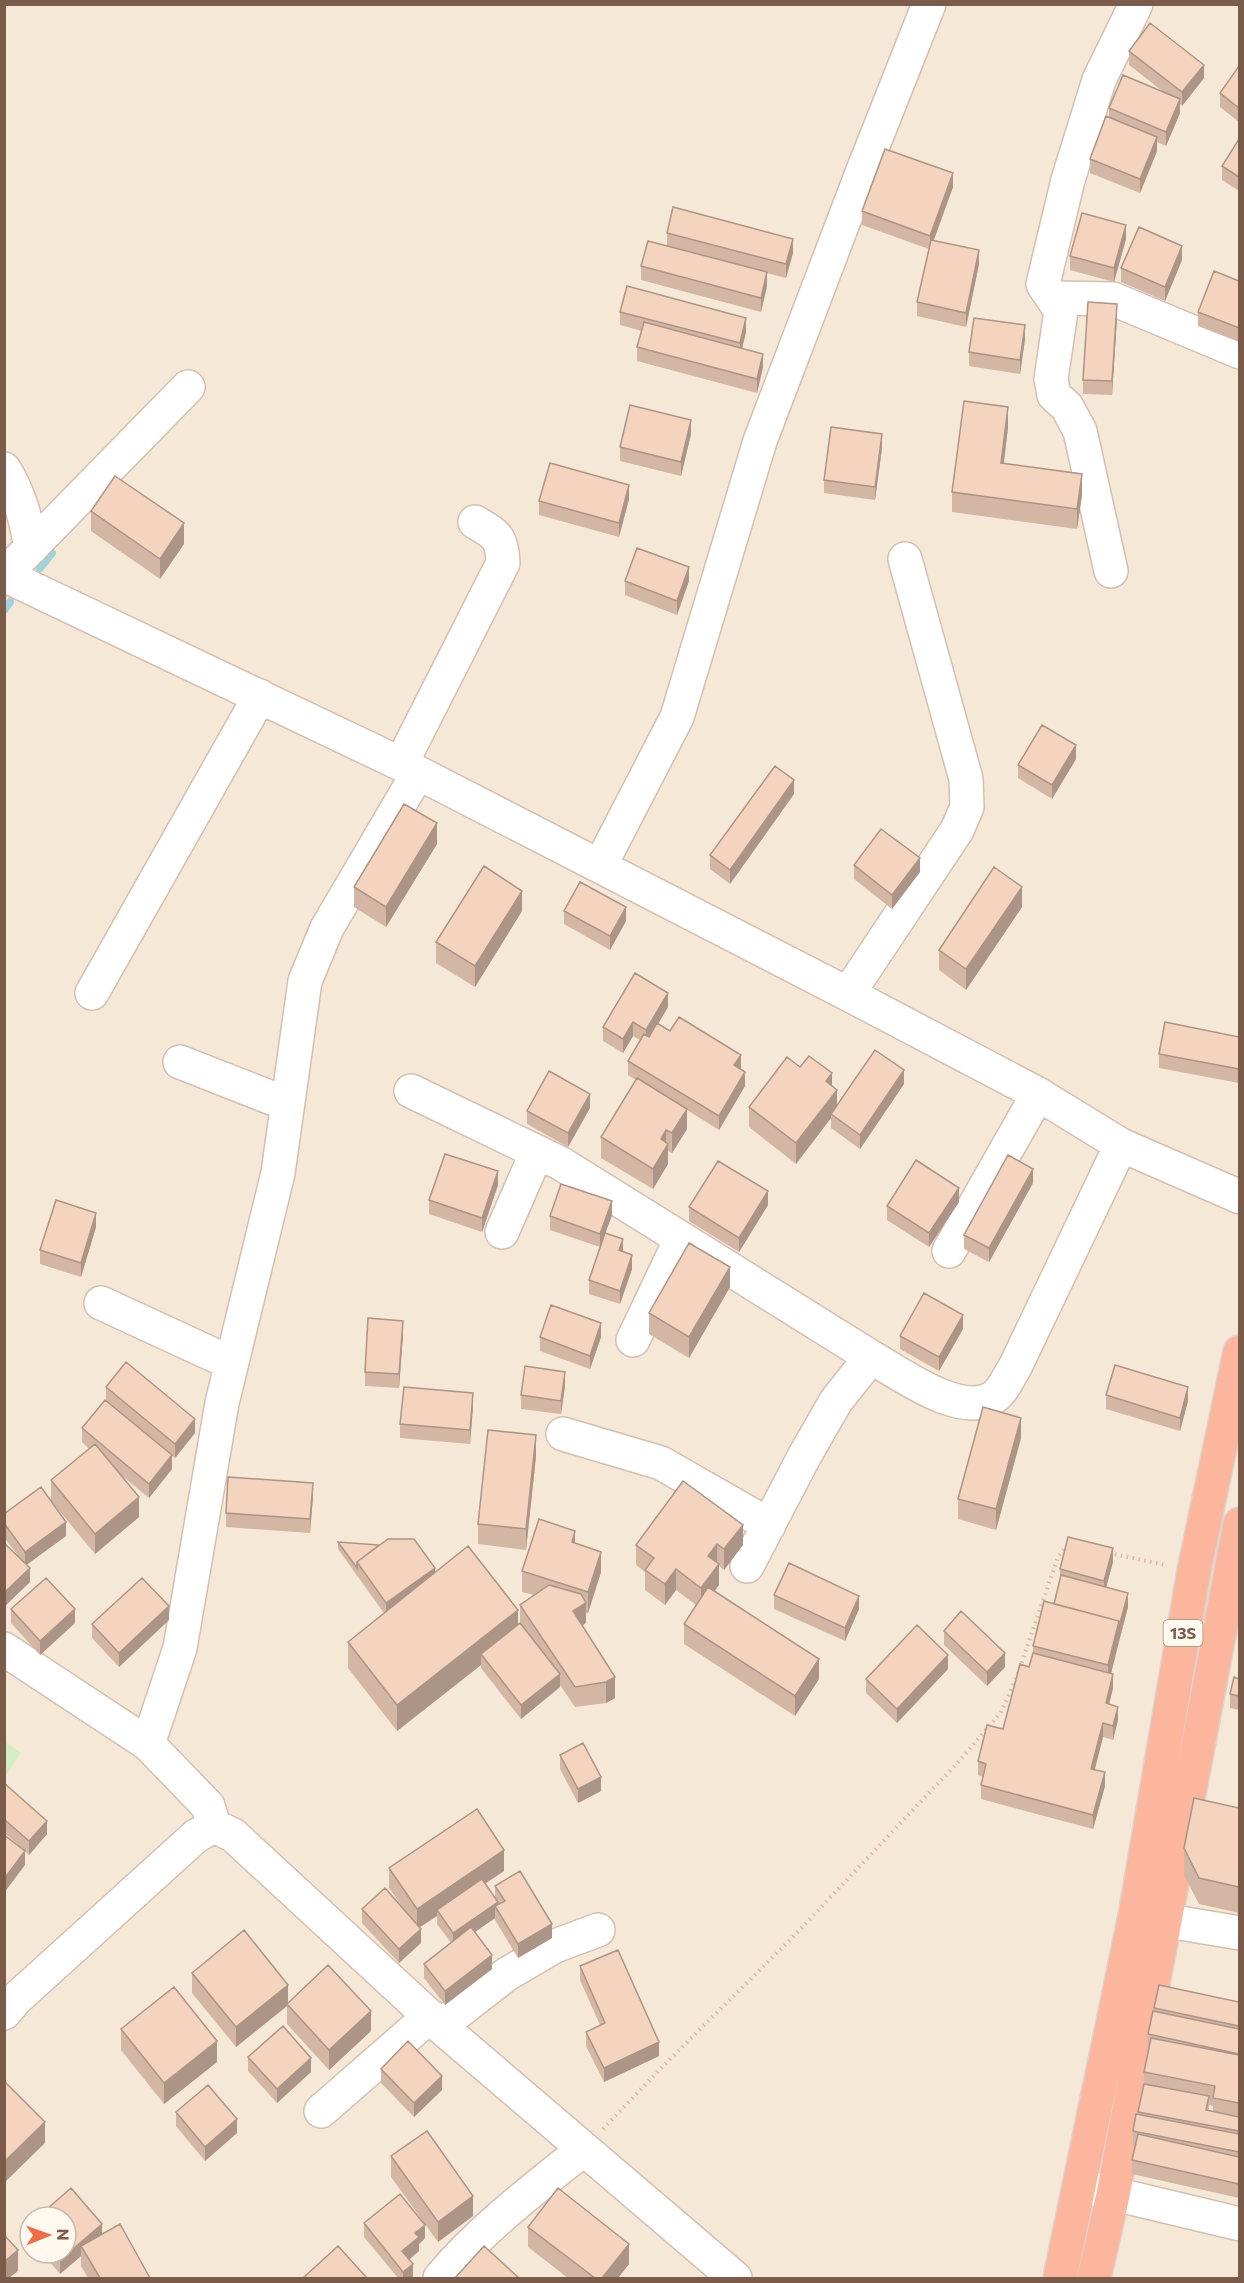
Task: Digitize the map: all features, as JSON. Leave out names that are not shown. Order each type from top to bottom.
[{"type":"highway","name":"13S","points":[[1094,2278],[1113,2195],[1194,1571],[1239,1352]]},
{"type":"highway","name":"13S","points":[[1060,2278],[1080,2186],[1150,1918],[1234,1579],[1239,1524]]},
{"type":"street","points":[[600,866],[677,717],[760,441],[929,4]]},
{"type":"street","points":[[1112,571],[1080,431],[1067,407],[1054,395],[1051,379],[1061,311],[1043,284],[1068,180],[1099,80],[1136,4]]},
{"type":"street","points":[[1054,298],[1113,299],[1239,352]]},
{"type":"street","points":[[188,387],[4,575],[410,769],[1038,1094],[1121,1145],[1239,1197]]},
{"type":"street","points":[[4,469],[24,508],[31,548]]},
{"type":"street","points":[[148,1744],[180,1648],[222,1403],[278,1173],[305,981],[327,928],[410,769],[502,563],[502,547],[496,534],[475,522]]},
{"type":"street","points":[[848,994],[957,830],[967,807],[966,779],[905,559]]},
{"type":"street","points":[[92,993],[260,696]]},
{"type":"street","points":[[180,1062],[287,1104]]},
{"type":"street","points":[[411,1091],[560,1163],[871,1357],[958,1403],[982,1404],[996,1396],[1015,1367],[1121,1145]]},
{"type":"street","points":[[949,1251],[1038,1094]]},
{"type":"street","points":[[502,1232],[537,1152]]},
{"type":"street","points":[[633,1340],[681,1239]]},
{"type":"street","points":[[101,1303],[231,1363]]},
{"type":"street","points":[[747,1566],[836,1401],[871,1357]]},
{"type":"street","points":[[563,1434],[661,1462],[770,1525]]},
{"type":"street","points":[[4,1649],[148,1744],[208,1806],[214,1826],[233,1835],[435,2021],[735,2278]]},
{"type":"street","points":[[8,2002],[196,1836],[214,1826]]},
{"type":"street","points":[[1150,1918],[1239,1933]]},
{"type":"street","points":[[321,2112],[435,2021],[555,1946],[598,1930]]},
{"type":"street","points":[[440,2278],[457,2258],[517,2203],[584,2149]]},
{"type":"street","points":[[1080,2186],[1239,2224]]},
{"type":"path","points":[[584,2149],[665,2064],[791,1939],[961,1759],[1001,1712],[1017,1676],[1058,1557],[1065,1548],[1078,1546]]},
{"type":"path","points":[[1101,1551],[1194,1571]]},
{"type":"shaded area","points":[[5,5],[1239,5],[1239,2278],[5,2278]]},
{"type":"green space","points":[[5,1742],[21,1753],[5,1777]]},
{"type":"building","points":[[1150,23],[1204,65],[1182,92],[1129,51]]},
{"type":"building","points":[[1239,66],[1239,108],[1220,93]]},
{"type":"building","points":[[1123,75],[1180,99],[1166,132],[1109,108]]},
{"type":"building","points":[[1106,116],[1157,137],[1140,179],[1090,159]]},
{"type":"building","points":[[1239,139],[1239,177],[1222,166]]},
{"type":"building","points":[[885,149],[953,173],[930,236],[862,211]]},
{"type":"building","points":[[673,207],[793,239],[786,264],[667,233]]},
{"type":"building","points":[[1082,213],[1126,225],[1114,268],[1070,256]]},
{"type":"building","points":[[1139,227],[1182,246],[1165,287],[1121,268]]},
{"type":"building","points":[[931,240],[979,250],[966,313],[917,302]]},
{"type":"building","points":[[648,241],[767,272],[761,298],[641,266]]},
{"type":"building","points":[[1214,271],[1239,281],[1239,328],[1198,312]]},
{"type":"building","points":[[627,286],[746,318],[740,343],[620,312]]},
{"type":"building","points":[[1088,302],[1117,304],[1112,381],[1083,380]]},
{"type":"building","points":[[974,318],[1025,325],[1020,360],[969,352]]},
{"type":"building","points":[[644,322],[763,354],[757,379],[637,347]]},
{"type":"building","points":[[964,401],[1008,407],[1001,463],[1082,474],[1077,509],[952,492]]},
{"type":"building","points":[[630,405],[691,420],[681,462],[620,447]]},
{"type":"building","points":[[831,427],[882,434],[875,487],[824,480]]},
{"type":"building","points":[[550,463],[629,485],[619,523],[539,501]]},
{"type":"building","points":[[115,476],[184,523],[160,559],[91,511]]},
{"type":"building","points":[[637,548],[689,567],[677,601],[625,581]]},
{"type":"building","points":[[1042,725],[1076,745],[1052,785],[1018,765]]},
{"type":"building","points":[[775,766],[794,780],[730,870],[710,855]]},
{"type":"building","points":[[404,804],[437,823],[386,907],[354,887]]},
{"type":"building","points":[[881,829],[920,858],[892,895],[854,865]]},
{"type":"building","points":[[484,866],[522,891],[475,966],[436,942]]},
{"type":"building","points":[[994,867],[1022,887],[966,969],[939,950]]},
{"type":"building","points":[[580,882],[626,907],[610,936],[564,911]]},
{"type":"building","points":[[635,973],[668,993],[646,1030],[633,1022],[623,1039],[603,1027]]},
{"type":"building","points":[[679,1017],[741,1055],[734,1065],[745,1072],[719,1116],[628,1061],[644,1034],[649,1037],[657,1023],[670,1031]]},
{"type":"building","points":[[1165,1022],[1239,1037],[1239,1069],[1159,1054]]},
{"type":"building","points":[[875,1050],[904,1070],[860,1135],[831,1114]]},
{"type":"building","points":[[809,1056],[832,1073],[826,1081],[837,1090],[796,1143],[749,1107],[787,1057],[800,1067]]},
{"type":"building","points":[[549,1071],[590,1094],[568,1133],[527,1111]]},
{"type":"building","points":[[637,1078],[687,1109],[672,1133],[666,1130],[661,1139],[668,1144],[653,1169],[601,1137]]},
{"type":"building","points":[[445,1154],[498,1171],[482,1218],[429,1200]]},
{"type":"building","points":[[1008,1155],[1033,1169],[989,1248],[964,1235]]},
{"type":"building","points":[[916,1160],[959,1188],[929,1233],[887,1206]]},
{"type":"building","points":[[718,1161],[768,1191],[739,1238],[689,1207]]},
{"type":"building","points":[[561,1184],[612,1201],[600,1234],[550,1216]]},
{"type":"building","points":[[56,1200],[96,1213],[81,1263],[40,1250]]},
{"type":"building","points":[[605,1233],[623,1239],[619,1250],[632,1255],[620,1291],[589,1280]]},
{"type":"building","points":[[689,1243],[730,1267],[689,1337],[649,1313]]},
{"type":"building","points":[[924,1293],[963,1315],[939,1357],[900,1336]]},
{"type":"building","points":[[551,1305],[601,1323],[590,1356],[540,1337]]},
{"type":"building","points":[[368,1318],[403,1321],[399,1374],[365,1372]]},
{"type":"building","points":[[126,1362],[195,1419],[175,1444],[106,1387]]},
{"type":"building","points":[[1115,1365],[1188,1387],[1180,1418],[1106,1395]]},
{"type":"building","points":[[525,1366],[565,1372],[561,1401],[521,1395]]},
{"type":"building","points":[[404,1387],[473,1393],[470,1430],[400,1424]]},
{"type":"building","points":[[105,1400],[172,1455],[149,1484],[82,1428]]},
{"type":"building","points":[[983,1407],[1021,1418],[996,1509],[958,1499]]},
{"type":"building","points":[[488,1430],[536,1435],[526,1529],[478,1524]]},
{"type":"building","points":[[95,1444],[139,1497],[95,1534],[51,1480]]},
{"type":"building","points":[[228,1477],[313,1483],[310,1519],[226,1513]]},
{"type":"building","points":[[683,1481],[743,1525],[724,1549],[717,1544],[708,1556],[719,1564],[701,1588],[676,1569],[665,1584],[645,1570],[654,1558],[636,1545]]},
{"type":"building","points":[[41,1487],[66,1522],[25,1552],[4,1523],[4,1514]]},
{"type":"building","points":[[539,1519],[575,1531],[572,1542],[601,1552],[588,1592],[522,1571]]},
{"type":"building","points":[[1068,1537],[1113,1548],[1104,1581],[1060,1569]]},
{"type":"building","points":[[388,1539],[414,1539],[435,1568],[386,1603],[357,1562]]},
{"type":"building","points":[[338,1542],[379,1545],[357,1562],[357,1568]]},
{"type":"building","points":[[4,1543],[30,1568],[4,1593]]},
{"type":"building","points":[[468,1546],[518,1610],[397,1705],[348,1642]]},
{"type":"building","points":[[789,1563],[859,1596],[845,1628],[774,1595]]},
{"type":"building","points":[[1061,1575],[1128,1593],[1119,1627],[1119,1621],[1054,1604]]},
{"type":"building","points":[[46,1578],[75,1609],[40,1641],[11,1609]]},
{"type":"building","points":[[142,1578],[169,1606],[119,1653],[92,1624]]},
{"type":"building","points":[[549,1585],[581,1594],[586,1603],[573,1611],[615,1677],[606,1682],[575,1687],[520,1605]]},
{"type":"building","points":[[708,1587],[819,1659],[795,1696],[684,1624]]},
{"type":"building","points":[[1044,1601],[1119,1621],[1108,1665],[1033,1646]]},
{"type":"building","points":[[961,1611],[1005,1653],[987,1672],[944,1631]]},
{"type":"building","points":[[520,1623],[560,1674],[521,1705],[481,1654]]},
{"type":"building","points":[[917,1625],[948,1655],[897,1709],[866,1679]]},
{"type":"building","points":[[1033,1653],[1113,1674],[1106,1703],[1118,1707],[1113,1726],[1103,1723],[1091,1769],[1105,1772],[1093,1815],[981,1785],[986,1764],[978,1761],[987,1725],[1003,1729],[1020,1664],[1029,1667]]},
{"type":"building","points":[[1234,1677],[1239,1679],[1239,1696],[1230,1694]]},
{"type":"building","points":[[583,1743],[601,1777],[578,1789],[560,1755]]},
{"type":"building","points":[[4,1783],[47,1821],[29,1841],[4,1819]]},
{"type":"building","points":[[1194,1798],[1239,1808],[1239,1887],[1199,1878],[1184,1848]]},
{"type":"building","points":[[477,1809],[504,1850],[417,1909],[389,1868]]},
{"type":"building","points":[[4,1835],[25,1851],[4,1879]]},
{"type":"building","points":[[520,1871],[552,1924],[518,1944],[495,1906],[505,1901],[495,1886]]},
{"type":"building","points":[[482,1879],[498,1902],[453,1933],[437,1910]]},
{"type":"building","points":[[385,1888],[421,1929],[399,1949],[362,1909]]},
{"type":"building","points":[[471,1927],[492,1955],[445,1991],[424,1964]]},
{"type":"building","points":[[244,1930],[288,1985],[236,2027],[192,1973]]},
{"type":"building","points":[[618,1950],[659,2042],[604,2068],[586,2032],[605,2023],[580,1966]]},
{"type":"building","points":[[328,1965],[371,2011],[329,2050],[287,2004]]},
{"type":"building","points":[[1159,1985],[1239,2002],[1239,2026],[1154,2008]]},
{"type":"building","points":[[174,1987],[217,2041],[164,2083],[121,2029]]},
{"type":"building","points":[[1153,2011],[1239,2029],[1239,2054],[1148,2034]]},
{"type":"building","points":[[283,2026],[311,2058],[277,2089],[248,2057]]},
{"type":"building","points":[[1151,2038],[1239,2055],[1239,2103],[1213,2098],[1215,2086],[1144,2072]]},
{"type":"building","points":[[408,2041],[442,2076],[414,2103],[381,2069]]},
{"type":"building","points":[[4,2081],[45,2122],[4,2162]]},
{"type":"building","points":[[1144,2084],[1209,2096],[1206,2110],[1239,2117],[1239,2131],[1138,2112]]},
{"type":"building","points":[[208,2085],[237,2119],[205,2147],[176,2112]]},
{"type":"building","points":[[1136,2114],[1239,2134],[1239,2152],[1133,2131]]},
{"type":"building","points":[[427,2131],[473,2196],[438,2222],[391,2156]]},
{"type":"building","points":[[1138,2134],[1239,2157],[1239,2184],[1132,2160]]},
{"type":"building","points":[[71,2188],[102,2224],[78,2245],[78,2205],[52,2205]]},
{"type":"building","points":[[558,2188],[629,2244],[602,2278],[595,2278],[528,2227]]},
{"type":"building","points":[[400,2194],[425,2225],[415,2233],[419,2237],[402,2251],[413,2264],[403,2272],[364,2223]]},
{"type":"building","points":[[120,2224],[150,2278],[100,2278],[81,2246]]},
{"type":"building","points":[[4,2235],[18,2250],[4,2262]]},
{"type":"building","points":[[338,2246],[367,2278],[303,2278]]},
{"type":"building","points":[[484,2246],[519,2278],[455,2278]]},
{"type":"waterway","points":[[40,568],[52,553]]},
{"type":"waterway","points":[[4,610],[10,602]]}]
